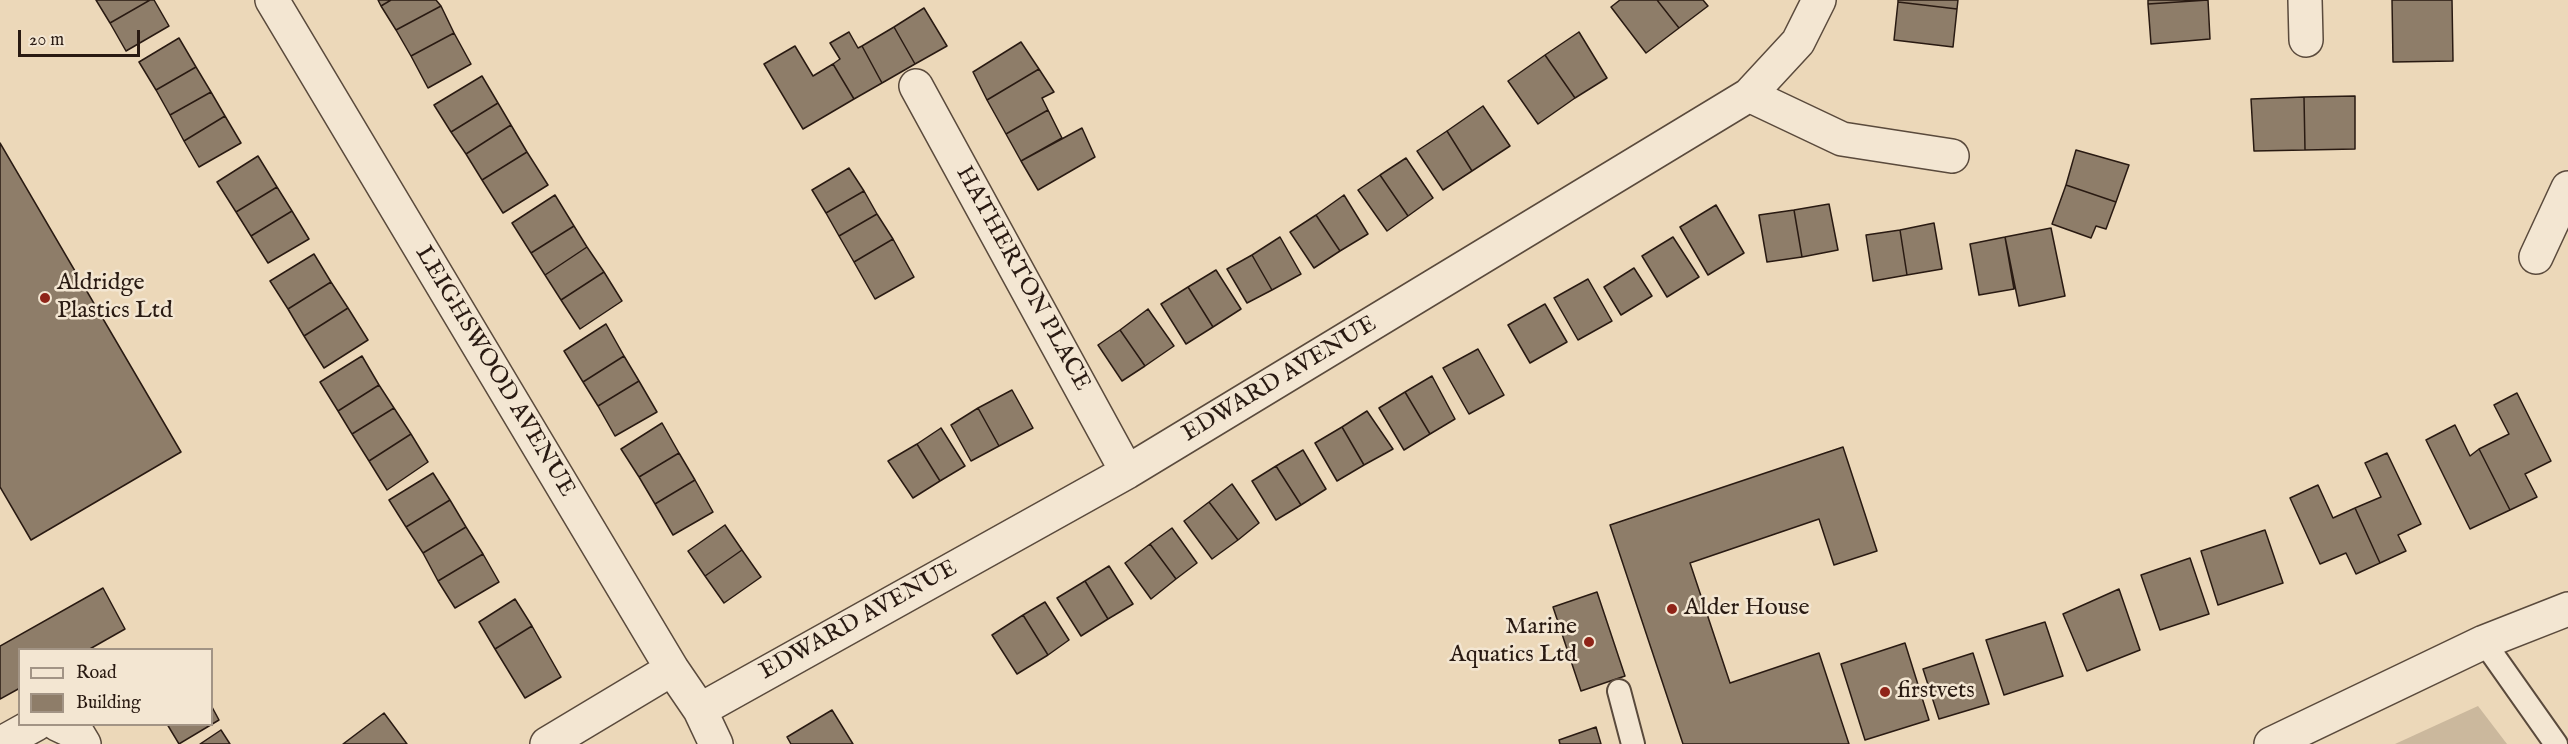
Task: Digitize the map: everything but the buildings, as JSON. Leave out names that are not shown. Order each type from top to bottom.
[{"type":"street","name":"LEIGHSWOOD AVENUE","points":[[272,0],[672,669],[700,710],[716,744]]},
{"type":"street","name":"EDWARD AVENUE","points":[[700,710],[1127,472],[1749,95],[1798,42],[1819,0]]},
{"type":"street","points":[[2305,0],[2306,40]]},
{"type":"street","name":"HATHERTON PLACE","points":[[916,86],[1127,472]]},
{"type":"street","points":[[1749,95],[1842,139],[1952,156]]},
{"type":"street","points":[[2536,257],[2568,188]]},
{"type":"street","points":[[2271,744],[2484,642],[2568,609]]},
{"type":"street","points":[[547,744],[672,669]]},
{"type":"street","points":[[0,744],[32,726]]},
{"type":"street","points":[[61,726],[78,734],[84,744]]},
{"type":"lane","points":[[2484,642],[2556,744]]},
{"type":"lane","points":[[1619,691],[1633,744]]},
{"type":"shaded area","points":[[2478,706],[2507,744],[2395,744]]},
{"type":"place","name":"Aldridge Plastics Ltd","points":[[45,298]]},
{"type":"place","name":"Alder House","points":[[1672,609]]},
{"type":"place","name":"Marine Aquatics Ltd","points":[[1589,642]]},
{"type":"place","name":"firstvets","points":[[1885,692]]}]
